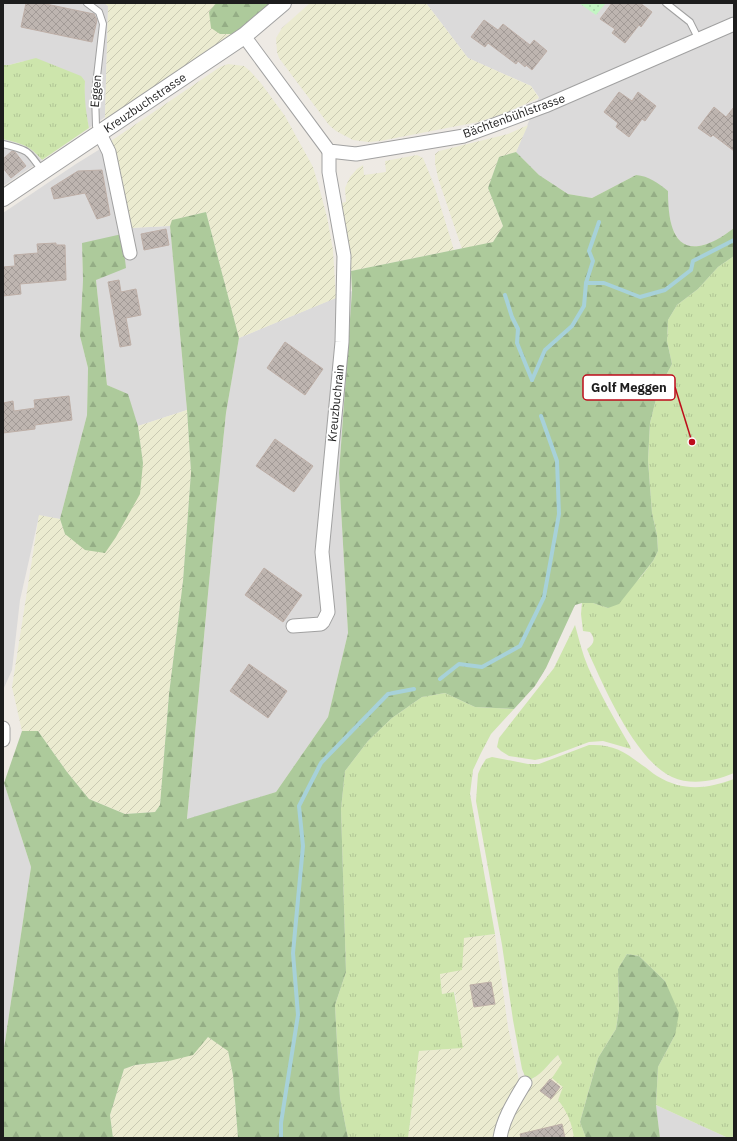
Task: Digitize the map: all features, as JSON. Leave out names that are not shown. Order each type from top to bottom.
[{"type":"street","name":"Kreuzbuchstrasse","points":[[3,198],[244,36],[283,3]]},
{"type":"street","name":"Bächtenbühlstrasse","points":[[329,151],[356,154],[464,136],[545,106],[734,24]]},
{"type":"street","points":[[244,36],[329,151]]},
{"type":"street","name":"Eggen","points":[[100,134],[109,152],[130,253]]},
{"type":"street","name":"Kreuzbuchrain","points":[[293,626],[321,624],[328,612],[322,552],[342,342],[344,256],[329,172],[329,151]]},
{"type":"street","points":[[3,728],[3,740]]},
{"type":"street","points":[[500,1138],[501,1130],[510,1110],[525,1083]]},
{"type":"lane","name":"Eggen","points":[[87,3],[100,12],[103,24],[95,94],[96,126],[100,134]]},
{"type":"lane","points":[[666,3],[690,22],[699,40]]},
{"type":"lane","points":[[3,144],[22,148],[32,155],[42,172]]},
{"type":"shaded area","points":[[3,3],[104,3],[108,6],[105,117],[89,128],[84,95],[85,81],[24,61],[3,65]]},
{"type":"shaded area","points":[[426,3],[734,3],[734,228],[716,241],[700,246],[689,246],[680,242],[672,228],[668,210],[668,191],[636,175],[592,198],[568,194],[539,175],[516,152],[539,97],[531,86],[468,58]]},
{"type":"shaded area","points":[[3,139],[21,144],[31,149],[42,160],[3,186]]},
{"type":"shaded area","points":[[105,146],[130,228],[170,226],[187,410],[138,426],[127,394],[107,385],[96,280],[82,243],[83,280],[80,336],[88,368],[87,415],[60,519],[39,516],[20,600],[12,670],[3,690],[3,213]]},
{"type":"shaded area","points":[[352,291],[339,473],[348,633],[328,717],[276,792],[187,820],[226,413],[239,338]]},
{"type":"shaded area","points":[[4,783],[31,867],[3,1055],[3,784]]},
{"type":"shaded area","points":[[656,1105],[726,1137],[730,1138],[660,1138]]},
{"type":"green space","points":[[104,3],[216,3],[209,12],[220,34],[233,34],[107,121],[105,117],[108,6]]},
{"type":"green space","points":[[216,3],[272,3],[233,34],[220,34],[211,28],[209,12]]},
{"type":"green space","points":[[310,3],[426,3],[468,58],[531,86],[539,98],[503,114],[478,122],[380,141],[368,142],[353,140],[336,131],[329,125],[279,58],[277,52],[276,38],[282,28]]},
{"type":"green space","points":[[579,3],[606,3],[596,15]]},
{"type":"green space","points":[[36,58],[81,76],[85,81],[89,128],[42,160],[29,148],[3,139],[3,65],[9,65]]},
{"type":"green space","points":[[228,64],[244,66],[260,82],[285,116],[313,167],[327,217],[333,250],[336,298],[239,338],[206,212],[173,220],[170,226],[130,228],[111,141],[220,67]]},
{"type":"green space","points":[[528,125],[516,152],[499,157],[488,188],[503,226],[493,242],[462,249],[438,178],[435,154],[439,151],[508,134]]},
{"type":"green space","points":[[516,152],[539,175],[568,194],[592,198],[636,175],[653,180],[668,191],[669,215],[672,226],[676,235],[682,242],[690,246],[702,245],[716,240],[734,228],[734,256],[718,267],[698,289],[677,305],[668,320],[667,341],[672,364],[658,391],[650,423],[648,460],[652,513],[657,535],[658,551],[653,561],[619,604],[608,608],[593,603],[582,603],[575,605],[546,668],[535,686],[514,709],[475,707],[445,693],[422,697],[392,718],[368,741],[345,771],[341,809],[346,972],[335,1005],[340,1098],[348,1138],[238,1138],[233,1075],[228,1051],[208,1037],[193,1055],[169,1061],[135,1065],[124,1069],[110,1115],[113,1138],[3,1138],[3,1055],[31,867],[4,783],[22,731],[38,731],[67,772],[89,799],[125,814],[155,812],[160,805],[169,694],[183,581],[191,472],[187,410],[170,226],[172,220],[206,212],[239,338],[226,413],[187,819],[276,792],[328,717],[348,633],[339,473],[352,291],[351,271],[493,242],[503,226],[488,188],[499,157]]},
{"type":"green space","points":[[417,155],[423,158],[434,185],[454,250],[351,271],[346,225],[341,203],[346,202],[345,188],[350,177],[363,165],[364,175],[386,172],[385,161]]},
{"type":"green space","points":[[122,234],[126,268],[96,280],[107,385],[128,394],[138,426],[143,463],[140,494],[116,537],[105,553],[85,550],[65,534],[60,519],[87,415],[88,368],[80,336],[83,280],[82,243]]},
{"type":"green space","points":[[734,256],[734,773],[711,780],[695,782],[680,780],[672,777],[658,768],[645,755],[633,739],[611,701],[587,649],[593,643],[594,639],[590,632],[583,631],[581,614],[582,603],[593,603],[608,608],[640,578],[653,561],[658,551],[657,535],[652,513],[648,460],[650,423],[658,391],[672,364],[667,341],[668,320],[677,305],[698,289],[718,267]]},
{"type":"green space","points":[[187,410],[191,472],[183,581],[169,694],[160,805],[155,812],[125,814],[89,799],[67,772],[38,731],[22,731],[12,687],[39,515],[60,519],[65,534],[143,463],[138,426]]},
{"type":"green space","points":[[575,625],[588,667],[631,749],[603,741],[589,742],[549,757],[535,760],[509,756],[497,747],[499,738],[554,668]]},
{"type":"green space","points":[[445,693],[475,707],[514,709],[491,734],[481,753],[473,770],[470,794],[495,934],[464,938],[462,970],[440,974],[442,994],[454,992],[463,1048],[419,1051],[408,1138],[348,1138],[340,1098],[335,1005],[346,972],[341,809],[345,771],[368,741],[392,718],[422,697]]},
{"type":"green space","points":[[589,745],[617,749],[657,776],[676,785],[686,787],[704,787],[734,779],[734,1138],[726,1137],[656,1105],[658,1067],[675,1035],[665,981],[639,956],[627,954],[618,969],[619,1009],[616,1029],[598,1058],[580,1122],[586,1138],[574,1138],[569,1118],[558,1100],[563,1087],[552,1078],[562,1063],[558,1055],[536,1077],[527,1081],[522,1069],[502,945],[476,801],[478,774],[486,759],[492,757],[528,764],[539,764]]},
{"type":"green space","points":[[495,934],[508,1027],[519,1081],[533,1079],[558,1055],[562,1063],[564,1087],[558,1100],[565,1109],[573,1126],[574,1138],[408,1138],[419,1051],[462,1048],[455,992],[442,994],[440,974],[464,938]]},
{"type":"green space","points":[[627,954],[639,956],[665,981],[679,1013],[675,1035],[658,1067],[656,1105],[660,1138],[586,1138],[580,1122],[598,1058],[616,1029],[619,1009],[618,969]]},
{"type":"green space","points":[[208,1037],[228,1050],[233,1075],[238,1138],[113,1138],[110,1115],[124,1069],[135,1065],[169,1061]]},
{"type":"building","points":[[26,3],[41,3],[94,14],[97,20],[92,42],[21,27]]},
{"type":"building","points":[[612,3],[640,3],[652,12],[641,27],[639,25],[625,43],[612,33],[615,29],[600,19]]},
{"type":"building","points":[[484,20],[498,30],[503,24],[530,45],[534,40],[547,51],[532,70],[526,65],[525,67],[518,61],[516,64],[488,43],[485,47],[471,37]]},
{"type":"building","points":[[619,92],[632,101],[638,92],[656,106],[645,121],[642,119],[629,137],[616,127],[618,123],[604,112]]},
{"type":"building","points":[[714,107],[726,117],[734,107],[734,151],[713,135],[711,137],[698,128]]},
{"type":"building","points":[[12,151],[15,152],[26,166],[11,178],[3,168],[3,159]]},
{"type":"building","points":[[102,170],[110,215],[97,219],[85,193],[54,199],[51,188],[78,171]]},
{"type":"building","points":[[166,229],[169,245],[144,250],[141,234]]},
{"type":"building","points":[[56,243],[56,245],[65,245],[66,280],[20,284],[21,294],[3,296],[3,267],[15,266],[14,255],[38,253],[37,244]]},
{"type":"building","points":[[119,280],[121,292],[136,289],[141,315],[126,318],[131,345],[120,347],[108,282]]},
{"type":"building","points":[[285,342],[323,369],[305,395],[267,368]]},
{"type":"building","points":[[69,396],[72,420],[35,425],[35,429],[3,433],[3,403],[13,401],[14,411],[35,408],[34,400]]},
{"type":"building","points":[[275,439],[313,466],[294,492],[256,466]]},
{"type":"building","points":[[264,568],[302,595],[283,622],[245,595]]},
{"type":"building","points":[[249,664],[287,691],[268,718],[230,691]]},
{"type":"building","points":[[491,982],[495,1004],[474,1007],[470,985]]},
{"type":"building","points":[[550,1079],[560,1087],[551,1099],[540,1091]]},
{"type":"building","points":[[562,1124],[565,1138],[521,1138],[520,1134]]},
{"type":"waterway","points":[[532,380],[545,350],[572,326],[584,306],[586,283],[593,261],[589,251],[599,222]]},
{"type":"waterway","points":[[586,283],[604,283],[640,297],[665,290],[691,270],[693,261],[734,240]]},
{"type":"waterway","points":[[505,295],[512,317],[518,329],[517,343],[532,380]]},
{"type":"waterway","points":[[440,679],[459,664],[482,667],[520,646],[544,597],[559,514],[557,461],[541,416]]},
{"type":"waterway","points":[[281,1138],[281,1123],[298,1015],[293,953],[303,846],[299,806],[321,763],[388,694],[414,689]]},
{"type":"place","name":"Golf Meggen","points":[[692,442]]}]
